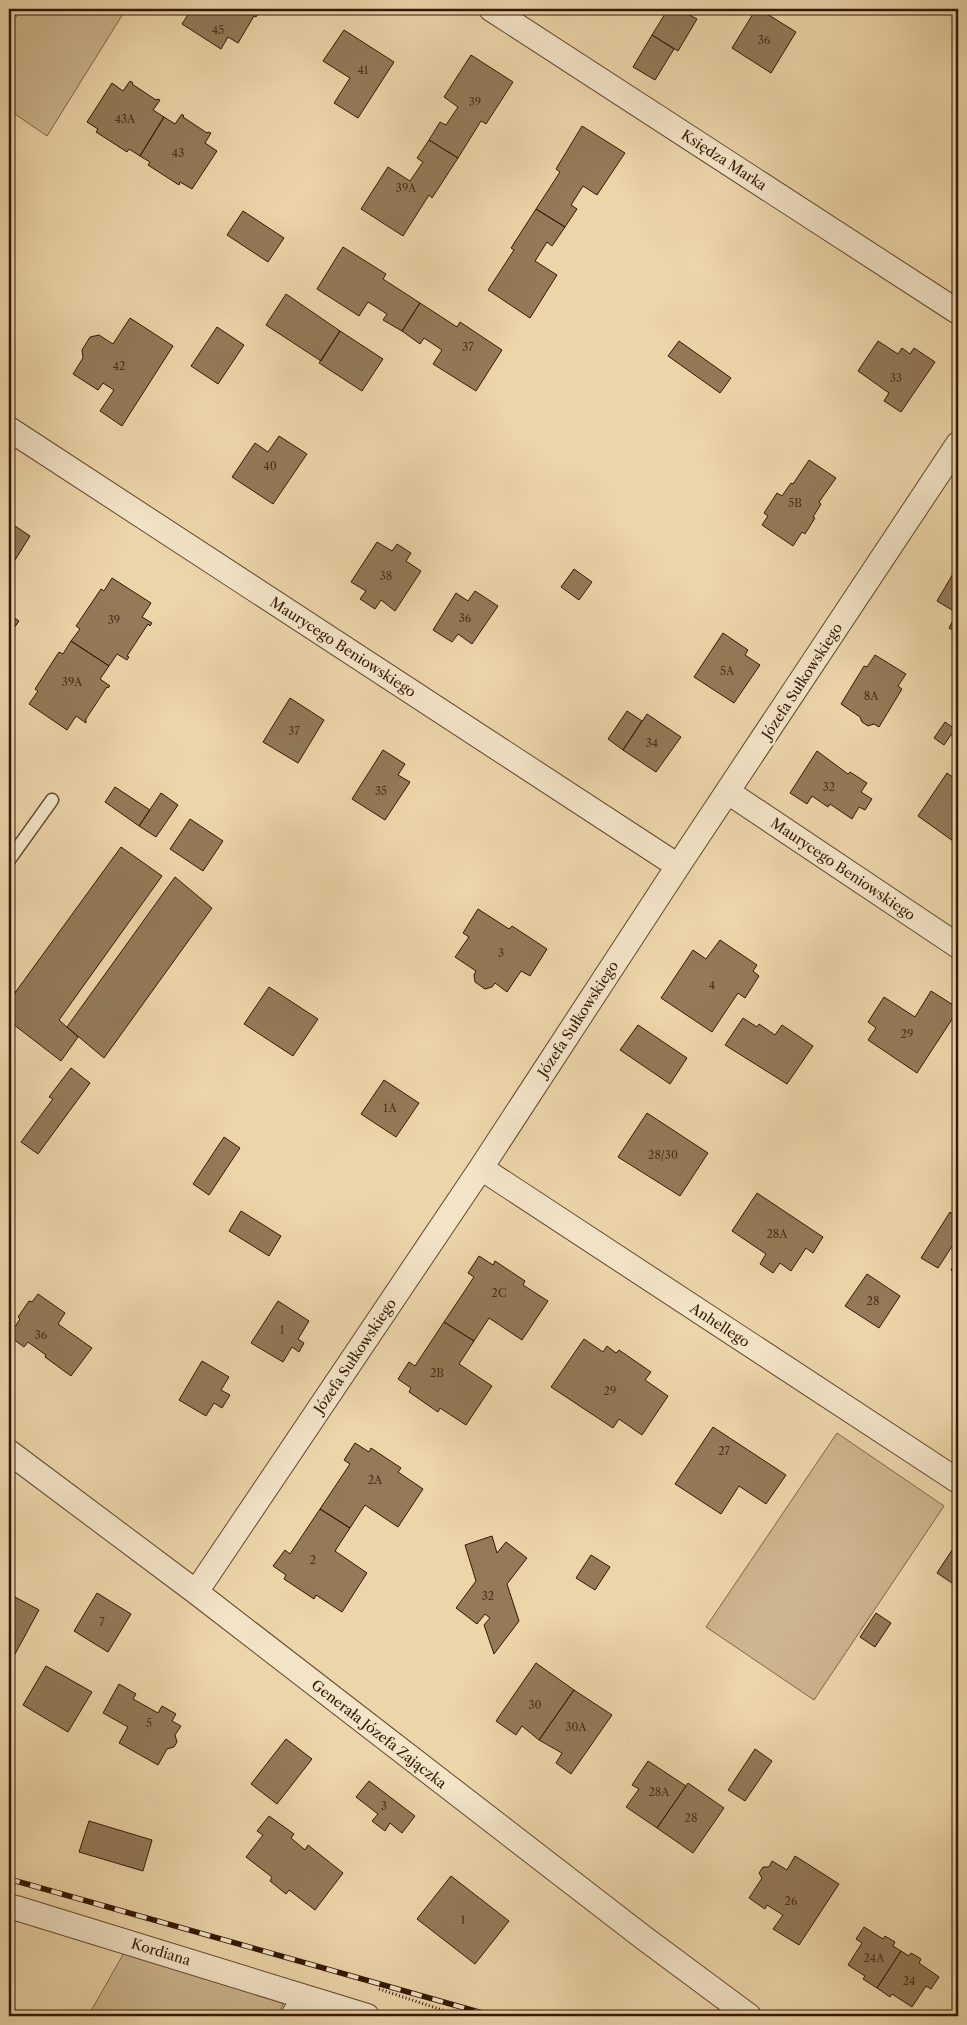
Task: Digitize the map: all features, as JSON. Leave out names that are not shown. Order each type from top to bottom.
[{"type":"street","name":"Księdza Marka","points":[[491,9],[958,312]]},
{"type":"street","name":"Maurycego Beniowskiego","points":[[9,429],[678,866]]},
{"type":"street","name":"Józefa Sułkowskiego","points":[[196,1592],[481,1168],[678,866],[958,444]]},
{"type":"street","name":"Maurycego Beniowskiego","points":[[728,792],[958,946]]},
{"type":"street","name":"Anhellego","points":[[481,1168],[958,1482]]},
{"type":"street","name":"Generała Józefa Zajączka","points":[[9,1452],[196,1592],[644,1938],[749,2016]]},
{"type":"street","name":"Kordiana","points":[[16,1908],[299,2007],[367,2016]]},
{"type":"lane","points":[[9,860],[52,800]]},
{"type":"shaded area","points":[[21,9],[126,9],[47,136],[9,110],[9,29]]},
{"type":"shaded area","points":[[837,1433],[944,1506],[814,1700],[706,1627]]},
{"type":"shaded area","points":[[125,1951],[286,2000],[276,2016],[88,2016]]},
{"type":"building","points":[[187,9],[250,9],[258,14],[256,17],[254,16],[238,43],[228,37],[221,49],[182,24],[189,13],[186,11]]},
{"type":"building","points":[[668,9],[678,9],[697,19],[678,51],[652,35]]},
{"type":"building","points":[[756,9],[796,32],[771,73],[732,48]]},
{"type":"building","points":[[344,30],[394,62],[358,118],[334,103],[350,78],[323,61]]},
{"type":"building","points":[[652,35],[674,49],[655,80],[633,67]]},
{"type":"building","points":[[471,55],[513,82],[486,124],[481,121],[458,158],[429,140],[440,122],[446,125],[458,107],[444,97]]},
{"type":"building","points":[[130,81],[156,100],[160,100],[153,110],[164,117],[140,156],[129,149],[127,152],[96,132],[98,129],[87,122],[112,83],[123,91]]},
{"type":"building","points":[[182,114],[183,117],[207,133],[211,133],[205,143],[217,151],[192,189],[180,182],[179,185],[148,165],[150,162],[140,156],[164,117],[175,124]]},
{"type":"building","points":[[582,126],[625,153],[597,195],[583,186],[571,205],[577,209],[565,227],[536,209],[560,172],[556,169]]},
{"type":"building","points":[[429,140],[458,158],[432,198],[429,195],[403,236],[361,209],[388,167],[410,181],[423,162],[417,158]]},
{"type":"building","points":[[536,209],[565,227],[552,246],[547,242],[535,261],[557,275],[530,318],[488,290],[514,250],[511,248]]},
{"type":"building","points":[[243,211],[284,238],[268,262],[227,235]]},
{"type":"building","points":[[343,247],[386,274],[383,279],[420,303],[402,331],[383,320],[387,314],[368,302],[359,316],[317,289]]},
{"type":"building","points":[[286,294],[340,331],[321,361],[266,325]]},
{"type":"building","points":[[420,303],[457,327],[460,322],[502,350],[476,391],[433,364],[442,350],[424,338],[420,344],[402,331]]},
{"type":"building","points":[[130,318],[173,346],[122,426],[100,411],[114,390],[103,383],[98,390],[73,374],[83,358],[82,350],[90,337],[99,335],[113,344]]},
{"type":"building","points":[[217,327],[244,345],[218,384],[191,366]]},
{"type":"building","points":[[340,331],[383,359],[362,391],[319,363]]},
{"type":"building","points":[[679,341],[731,378],[720,393],[668,356]]},
{"type":"building","points":[[878,341],[898,354],[902,348],[910,354],[914,348],[935,362],[901,412],[884,401],[889,393],[858,371]]},
{"type":"building","points":[[279,436],[307,454],[273,504],[232,477],[255,443],[268,452]]},
{"type":"building","points":[[809,460],[836,478],[819,502],[821,504],[813,517],[815,518],[805,534],[802,532],[793,546],[762,525],[768,516],[764,513],[777,493],[782,496],[791,483],[793,484]]},
{"type":"building","points":[[9,522],[30,536],[10,568],[9,567]]},
{"type":"building","points":[[377,542],[392,551],[397,544],[411,553],[406,561],[421,571],[395,611],[381,600],[375,609],[360,599],[366,591],[351,582]]},
{"type":"building","points":[[574,569],[592,582],[579,600],[561,587]]},
{"type":"building","points":[[954,572],[958,575],[958,633],[949,628],[957,613],[937,601]]},
{"type":"building","points":[[112,578],[151,603],[142,617],[152,623],[150,626],[148,624],[127,656],[129,657],[127,660],[117,654],[109,666],[71,641],[80,629],[76,626],[101,589],[104,591]]},
{"type":"building","points":[[475,591],[498,606],[472,644],[458,634],[452,642],[433,630],[456,593],[468,601]]},
{"type":"building","points":[[9,614],[19,621],[9,635]]},
{"type":"building","points":[[723,633],[748,650],[745,655],[760,665],[734,703],[694,677]]},
{"type":"building","points":[[71,641],[109,666],[100,679],[110,686],[107,687],[86,719],[86,723],[76,716],[67,730],[29,704],[38,691],[35,689],[59,652],[63,654]]},
{"type":"building","points":[[875,655],[906,674],[898,686],[902,689],[879,727],[874,724],[868,726],[862,722],[860,717],[841,704],[864,666],[867,667]]},
{"type":"building","points":[[290,698],[324,720],[298,763],[263,742]]},
{"type":"building","points":[[627,711],[642,721],[623,750],[608,739]]},
{"type":"building","points":[[647,714],[681,737],[656,772],[623,750]]},
{"type":"building","points":[[945,722],[955,729],[944,745],[934,738]]},
{"type":"building","points":[[383,750],[405,764],[398,775],[410,782],[385,820],[352,799]]},
{"type":"building","points":[[817,751],[848,774],[850,772],[867,783],[861,792],[872,799],[865,810],[859,807],[852,819],[830,804],[828,807],[812,796],[807,804],[790,793]]},
{"type":"building","points":[[947,773],[958,781],[958,833],[953,841],[918,816]]},
{"type":"building","points":[[115,787],[150,810],[139,826],[105,802]]},
{"type":"building","points":[[161,793],[178,805],[156,837],[139,826]]},
{"type":"building","points":[[190,819],[223,841],[203,871],[170,849]]},
{"type":"building","points":[[121,847],[162,876],[59,1020],[78,1037],[61,1061],[9,1021],[9,1001]]},
{"type":"building","points":[[175,877],[212,908],[104,1058],[67,1027]]},
{"type":"building","points":[[478,909],[509,929],[512,926],[547,949],[530,976],[521,971],[507,992],[495,983],[492,987],[485,989],[475,982],[474,975],[476,971],[455,957],[469,937],[463,933]]},
{"type":"building","points":[[720,940],[757,965],[753,971],[759,976],[745,998],[738,993],[712,1032],[661,998],[693,950],[706,959]]},
{"type":"building","points":[[9,987],[16,992],[9,1001]]},
{"type":"building","points":[[269,987],[318,1019],[293,1056],[244,1024]]},
{"type":"building","points":[[931,991],[958,1008],[958,1010],[917,1073],[868,1040],[876,1028],[868,1022],[884,997],[915,1017]]},
{"type":"building","points":[[743,1018],[757,1027],[759,1024],[775,1035],[782,1025],[813,1046],[787,1084],[725,1045]]},
{"type":"building","points":[[638,1025],[687,1058],[670,1084],[620,1050]]},
{"type":"building","points":[[71,1068],[90,1083],[38,1154],[21,1142],[53,1099],[49,1097]]},
{"type":"building","points":[[384,1080],[419,1103],[396,1137],[361,1114]]},
{"type":"building","points":[[647,1113],[708,1153],[680,1196],[618,1157]]},
{"type":"building","points":[[224,1137],[240,1148],[209,1195],[193,1184]]},
{"type":"building","points":[[757,1193],[823,1237],[813,1253],[806,1248],[791,1271],[780,1263],[773,1273],[760,1264],[766,1254],[732,1231]]},
{"type":"building","points":[[241,1211],[281,1236],[269,1256],[229,1231]]},
{"type":"building","points":[[950,1212],[958,1218],[958,1237],[938,1268],[921,1258]]},
{"type":"building","points":[[479,1256],[493,1265],[495,1261],[525,1281],[523,1285],[548,1301],[522,1340],[489,1318],[474,1341],[444,1322],[474,1277],[468,1273]]},
{"type":"building","points":[[958,1259],[958,1275],[951,1270]]},
{"type":"building","points":[[867,1274],[900,1296],[879,1328],[845,1306]]},
{"type":"building","points":[[38,1294],[65,1313],[58,1324],[92,1348],[71,1376],[28,1342],[24,1347],[9,1336],[20,1319],[18,1317],[29,1301],[32,1302]]},
{"type":"building","points":[[278,1301],[309,1321],[298,1339],[304,1343],[299,1352],[292,1347],[283,1362],[251,1343]]},
{"type":"building","points":[[444,1322],[474,1341],[459,1364],[492,1386],[466,1425],[440,1408],[438,1412],[409,1392],[411,1388],[398,1379],[409,1362],[415,1366]]},
{"type":"building","points":[[584,1339],[603,1352],[607,1346],[616,1353],[619,1350],[651,1372],[645,1380],[668,1396],[642,1435],[619,1419],[613,1428],[551,1387]]},
{"type":"building","points":[[202,1361],[229,1377],[221,1390],[230,1395],[222,1408],[214,1403],[206,1416],[179,1400]]},
{"type":"building","points":[[713,1427],[786,1475],[766,1504],[739,1486],[721,1514],[675,1484]]},
{"type":"building","points":[[355,1443],[369,1452],[371,1448],[401,1468],[398,1472],[423,1489],[398,1527],[365,1505],[350,1528],[320,1509],[350,1464],[344,1460]]},
{"type":"building","points":[[320,1509],[350,1528],[335,1551],[367,1573],[342,1612],[316,1595],[314,1599],[284,1579],[286,1575],[273,1566],[285,1550],[290,1554]]},
{"type":"building","points":[[492,1536],[497,1553],[506,1542],[527,1558],[507,1584],[519,1621],[494,1654],[484,1625],[490,1618],[485,1614],[477,1624],[456,1608],[476,1581],[465,1545]]},
{"type":"building","points":[[958,1541],[958,1587],[937,1573]]},
{"type":"building","points":[[591,1555],[610,1567],[595,1590],[576,1578]]},
{"type":"building","points":[[97,1593],[131,1614],[108,1652],[74,1631]]},
{"type":"building","points":[[15,1597],[39,1610],[9,1665],[9,1610]]},
{"type":"building","points":[[876,1613],[891,1623],[875,1647],[860,1637]]},
{"type":"building","points":[[536,1663],[574,1690],[539,1740],[522,1726],[516,1735],[496,1721]]},
{"type":"building","points":[[46,1666],[92,1692],[68,1732],[23,1705]]},
{"type":"building","points":[[119,1684],[136,1694],[133,1699],[158,1713],[162,1706],[176,1714],[172,1721],[181,1726],[175,1735],[177,1742],[174,1747],[167,1749],[158,1765],[119,1743],[128,1727],[103,1713]]},
{"type":"building","points":[[574,1690],[612,1715],[571,1774],[556,1763],[562,1753],[539,1740]]},
{"type":"building","points":[[286,1739],[312,1759],[277,1804],[251,1784]]},
{"type":"building","points":[[755,1749],[772,1761],[745,1801],[728,1790]]},
{"type":"building","points":[[648,1761],[686,1786],[657,1828],[626,1807],[639,1789],[632,1785]]},
{"type":"building","points":[[369,1781],[415,1816],[402,1833],[390,1823],[385,1831],[372,1821],[378,1814],[356,1797]]},
{"type":"building","points":[[688,1783],[724,1808],[693,1853],[657,1828]]},
{"type":"building","points":[[269,1816],[294,1834],[291,1838],[305,1850],[308,1845],[343,1873],[315,1910],[289,1890],[286,1894],[270,1881],[272,1877],[246,1857],[263,1835],[257,1831]]},
{"type":"building","points":[[89,1821],[152,1840],[143,1871],[79,1852]]},
{"type":"building","points":[[795,1856],[839,1884],[799,1945],[773,1929],[783,1915],[767,1905],[765,1909],[749,1898],[762,1878],[759,1873],[763,1867],[769,1867],[772,1861],[787,1870]]},
{"type":"building","points":[[451,1876],[509,1921],[475,1964],[417,1919]]},
{"type":"building","points":[[864,1927],[883,1939],[885,1936],[895,1942],[893,1946],[901,1951],[877,1988],[863,1979],[865,1976],[848,1965],[862,1943],[856,1939]]},
{"type":"building","points":[[901,1951],[909,1956],[911,1953],[921,1959],[919,1963],[939,1977],[931,1989],[926,1986],[912,2007],[892,1994],[890,1997],[877,1988]]},
{"type":"railway","points":[[9,1879],[493,2016]]}]
